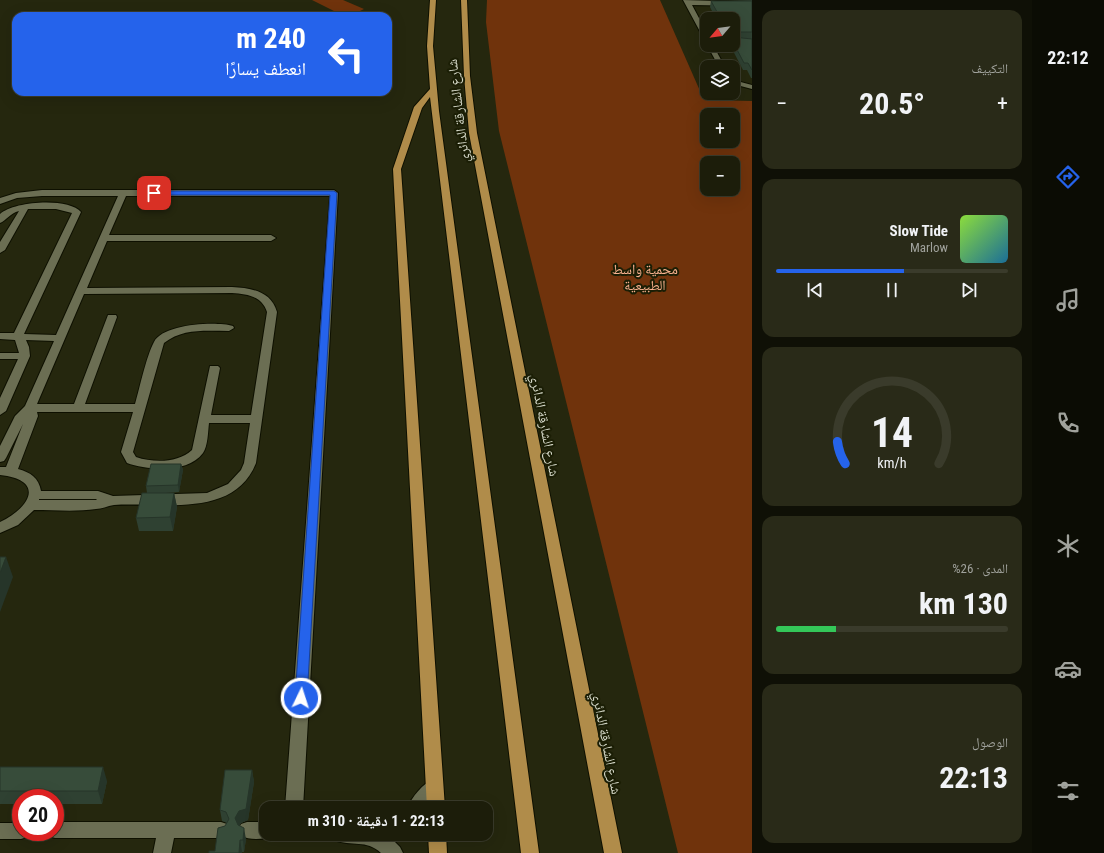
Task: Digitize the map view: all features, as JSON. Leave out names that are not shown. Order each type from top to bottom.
[{"type":"highway","name":"شارع الشارقة الدائري","points":[[433,0],[430,46],[432,92],[530,853]]},
{"type":"highway","name":"شارع الشارقة الدائري","points":[[464,0],[467,76],[473,133],[613,853]]},
{"type":"highway","points":[[432,92],[418,107],[397,170],[435,801]]},
{"type":"highway","points":[[437,841],[438,853]]},
{"type":"street","points":[[687,1],[752,4]]},
{"type":"street","points":[[687,1],[700,26]]},
{"type":"street","points":[[740,84],[752,87]]},
{"type":"street","points":[[0,201],[16,196],[42,193],[334,193],[294,801]]},
{"type":"street","points":[[0,458],[21,416],[30,408],[124,193]]},
{"type":"street","points":[[0,250],[26,206]]},
{"type":"street","points":[[0,220],[7,212],[26,206],[66,207],[75,210],[77,214],[18,336]]},
{"type":"street","points":[[104,238],[271,238]]},
{"type":"street","points":[[34,500],[95,505],[112,501],[196,500],[218,495],[230,489],[241,481],[247,472],[250,463],[272,312],[271,306],[261,296],[232,290],[81,291]]},
{"type":"street","points":[[78,408],[112,316]]},
{"type":"street","points":[[214,368],[198,451],[189,460],[176,464],[137,463],[131,460],[127,452],[159,342],[172,333],[180,330],[230,328]]},
{"type":"street","points":[[0,336],[61,338]]},
{"type":"street","points":[[0,410],[25,356],[24,347],[18,336]]},
{"type":"street","points":[[0,356],[25,356]]},
{"type":"street","points":[[30,408],[139,408]]},
{"type":"street","points":[[0,528],[14,522],[25,514],[34,500],[35,486],[30,480],[21,474],[5,471],[32,416],[30,408]]},
{"type":"street","points":[[204,419],[256,419]]},
{"type":"street","points":[[422,801],[434,787]]},
{"type":"street","points":[[0,831],[12,830]]},
{"type":"street","points":[[64,830],[221,830]]},
{"type":"street","points":[[162,853],[167,830]]},
{"type":"street","points":[[247,830],[259,830]]},
{"type":"street","points":[[384,841],[394,853]]},
{"type":"green space","points":[[312,0],[343,0],[364,9],[358,12],[336,12]]},
{"type":"green space","name":"محمية واسط الطبيعية","points":[[487,0],[660,0],[700,91],[700,100],[752,101],[752,853],[678,853],[499,131],[486,22]]},
{"type":"building","points":[[711,1],[752,1],[752,32],[740,32],[740,12],[717,12]]},
{"type":"building","points":[[740,38],[752,39],[752,70],[748,63],[744,63],[738,52],[740,52]]},
{"type":"building","points":[[151,464],[181,464],[178,485],[146,486]]},
{"type":"building","points":[[142,493],[174,493],[170,517],[136,518]]},
{"type":"building","points":[[0,557],[6,557],[0,573]]},
{"type":"building","points":[[0,767],[103,767],[98,791],[64,791],[64,789],[12,789],[12,791],[0,791]]},
{"type":"building","points":[[225,770],[252,770],[246,809],[239,811],[235,818],[238,825],[244,828],[243,840],[240,840],[239,853],[209,853],[209,851],[215,851],[218,828],[225,826],[229,819],[226,812],[220,810]]},
{"type":"route","points":[[154,193],[334,193],[301,698]]}]
